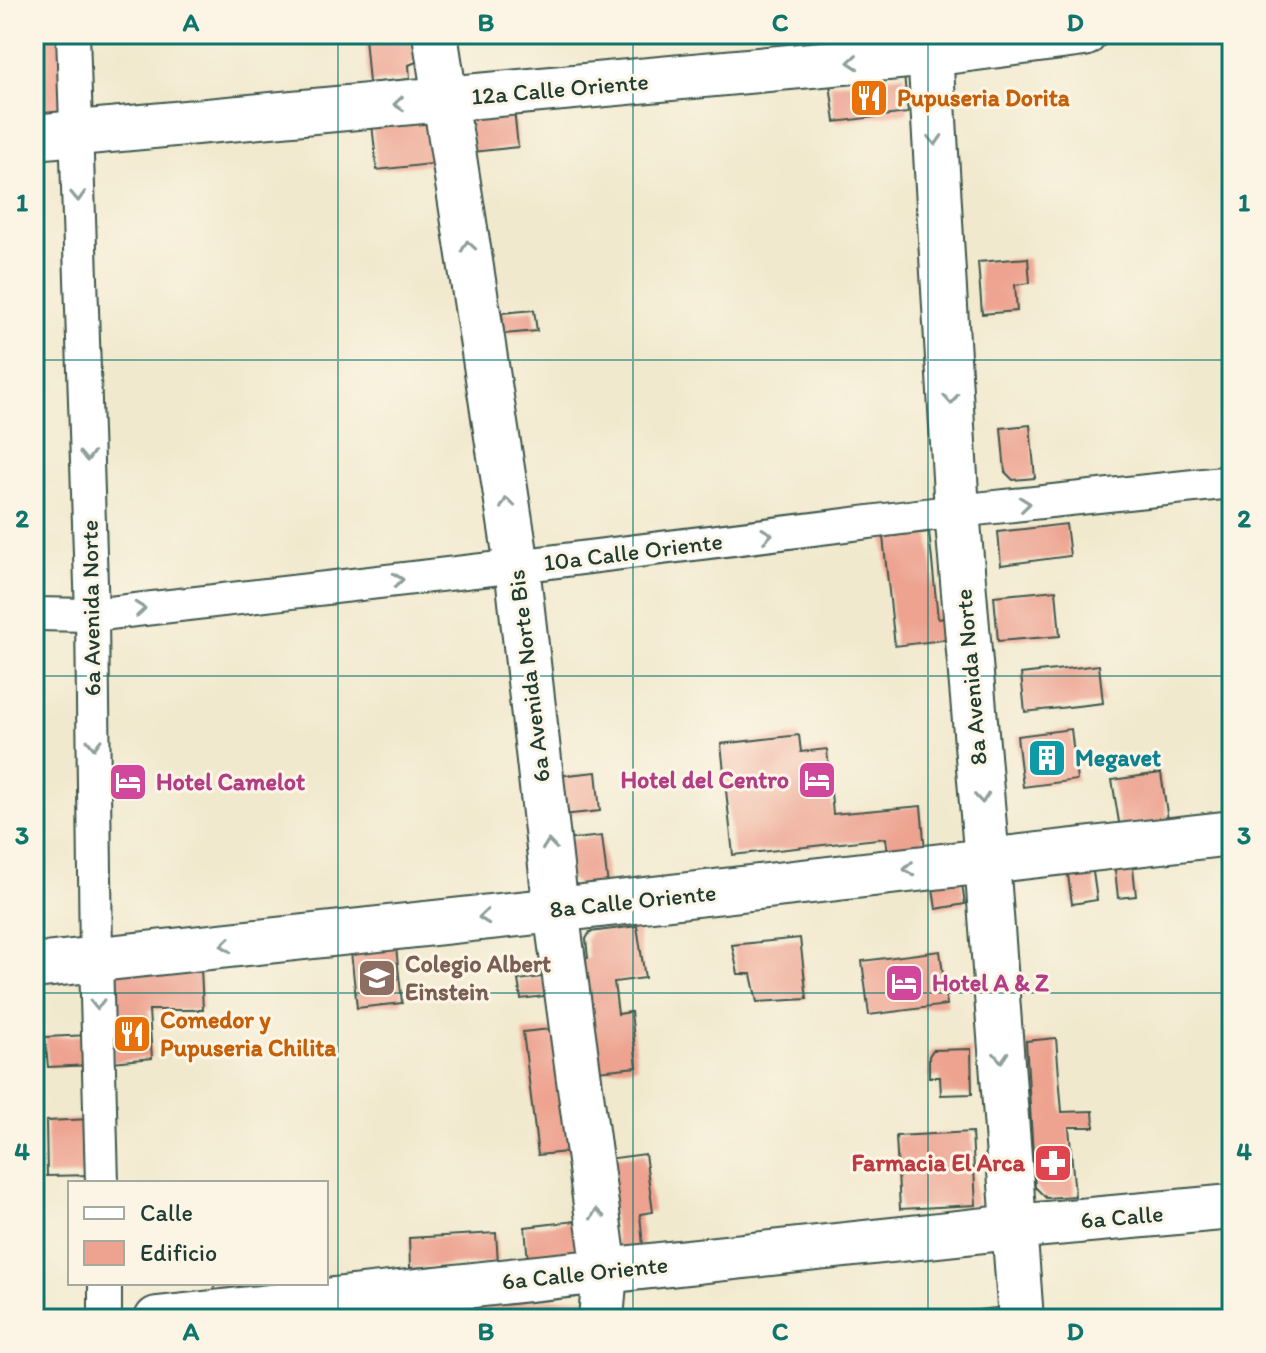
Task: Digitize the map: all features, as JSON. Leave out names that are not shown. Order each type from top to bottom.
[{"type":"street","name":"6a Avenida Norte","points":[[73,34],[55,136],[92,615],[102,1181]]},
{"type":"street","name":"6a Avenida Norte Bis","points":[[435,34],[517,566],[556,910],[605,1271],[601,1319]]},
{"type":"street","name":"12a Calle Oriente","points":[[55,136],[446,100],[930,44],[1084,34]]},
{"type":"street","name":"8a Avenida Norte","points":[[930,44],[957,511],[1021,1319]]},
{"type":"street","name":"10a Calle Oriente","points":[[34,614],[92,615],[957,511],[1232,482]]},
{"type":"street","name":"8a Calle Oriente","points":[[34,966],[1232,833]]},
{"type":"street","name":"6a Calle","points":[[1013,1227],[1232,1207]]},
{"type":"street","name":"6a Calle Oriente","points":[[157,1319],[1013,1227]]},
{"type":"street","points":[[105,1285],[105,1319]]},
{"type":"building","points":[[34,34],[59,34],[64,114],[34,125]]},
{"type":"building","points":[[376,34],[424,34],[421,60],[409,65],[410,79],[369,83],[365,37]]},
{"type":"building","name":"Pupuseria Dorita","points":[[904,75],[908,113],[835,122],[830,84]]},
{"type":"building","points":[[514,109],[518,147],[473,152],[468,123],[475,115]]},
{"type":"building","points":[[428,117],[441,163],[377,170],[372,124]]},
{"type":"building","points":[[1028,258],[1030,283],[1015,285],[1017,311],[982,314],[978,262]]},
{"type":"building","points":[[534,310],[537,331],[504,334],[502,313]]},
{"type":"building","points":[[1030,425],[1035,478],[1013,480],[1005,472],[1001,428]]},
{"type":"building","points":[[1066,524],[1070,556],[1001,565],[998,532]]},
{"type":"building","points":[[929,532],[938,619],[950,617],[952,639],[895,646],[883,537]]},
{"type":"building","points":[[1056,590],[1060,636],[998,641],[994,596]]},
{"type":"building","points":[[1099,665],[1103,703],[1025,712],[1021,674]]},
{"type":"building","name":"Megavet","points":[[1071,729],[1077,780],[1023,787],[1017,736]]},
{"type":"building","points":[[799,735],[801,752],[827,749],[833,814],[921,806],[925,851],[888,854],[886,838],[733,855],[721,744]]},
{"type":"building","points":[[596,772],[600,811],[562,815],[558,776]]},
{"type":"building","points":[[1161,773],[1168,820],[1120,828],[1112,780]]},
{"type":"building","points":[[602,836],[608,886],[583,889],[570,879],[565,840]]},
{"type":"building","points":[[1132,858],[1136,896],[1118,898],[1114,860]]},
{"type":"building","points":[[1092,865],[1097,900],[1072,904],[1067,868]]},
{"type":"building","points":[[961,877],[965,904],[936,909],[932,882]]},
{"type":"building","points":[[637,926],[645,978],[614,982],[618,1014],[631,1012],[637,1067],[597,1071],[580,959],[588,958],[586,939],[590,932]]},
{"type":"building","points":[[800,938],[807,999],[757,1002],[751,974],[738,974],[732,945]]},
{"type":"building","name":"Colegio Albert Einstein","points":[[396,947],[402,1003],[357,1008],[351,952]]},
{"type":"building","name":"Hotel A & Z","points":[[940,951],[947,1005],[869,1015],[862,961]]},
{"type":"building","name":"Comedor y Pupuseria Chilita","points":[[201,968],[203,1010],[149,1010],[152,1058],[113,1062],[112,972]]},
{"type":"building","points":[[550,976],[553,995],[521,999],[518,980]]},
{"type":"building","points":[[559,1028],[576,1151],[538,1155],[523,1032]]},
{"type":"building","points":[[91,1035],[92,1065],[48,1067],[45,1037]]},
{"type":"building","points":[[1056,1038],[1062,1112],[1093,1111],[1094,1127],[1069,1127],[1075,1196],[1046,1198],[1035,1187],[1026,1041]]},
{"type":"building","points":[[971,1049],[972,1094],[941,1095],[940,1077],[929,1077],[929,1056],[933,1050]]},
{"type":"building","points":[[92,1119],[93,1175],[47,1176],[46,1121]]},
{"type":"building","points":[[972,1132],[976,1205],[900,1209],[896,1136]]},
{"type":"building","points":[[645,1154],[653,1212],[640,1214],[643,1246],[617,1248],[607,1159]]},
{"type":"building","points":[[584,1220],[589,1256],[528,1262],[525,1227]]},
{"type":"building","points":[[496,1233],[498,1262],[410,1268],[409,1238]]},
{"type":"building","points":[[214,1285],[239,1285],[240,1294],[215,1296]]},
{"type":"building","points":[[591,1296],[588,1319],[399,1319],[398,1307]]},
{"type":"building","points":[[1005,1307],[1006,1319],[951,1319],[950,1313]]},
{"type":"place","name":"Pupuseria Dorita","points":[[869,98]]},
{"type":"place","name":"Megavet","points":[[1047,758]]},
{"type":"place","name":"Hotel del Centro","points":[[817,780]]},
{"type":"place","name":"Hotel Camelot","points":[[128,782]]},
{"type":"place","name":"Colegio Albert Einstein","points":[[377,978]]},
{"type":"place","name":"Hotel A & Z","points":[[904,983]]},
{"type":"place","name":"Comedor y Pupuseria Chilita","points":[[132,1034]]},
{"type":"place","name":"Farmacia El Arca","points":[[1053,1163]]}]
